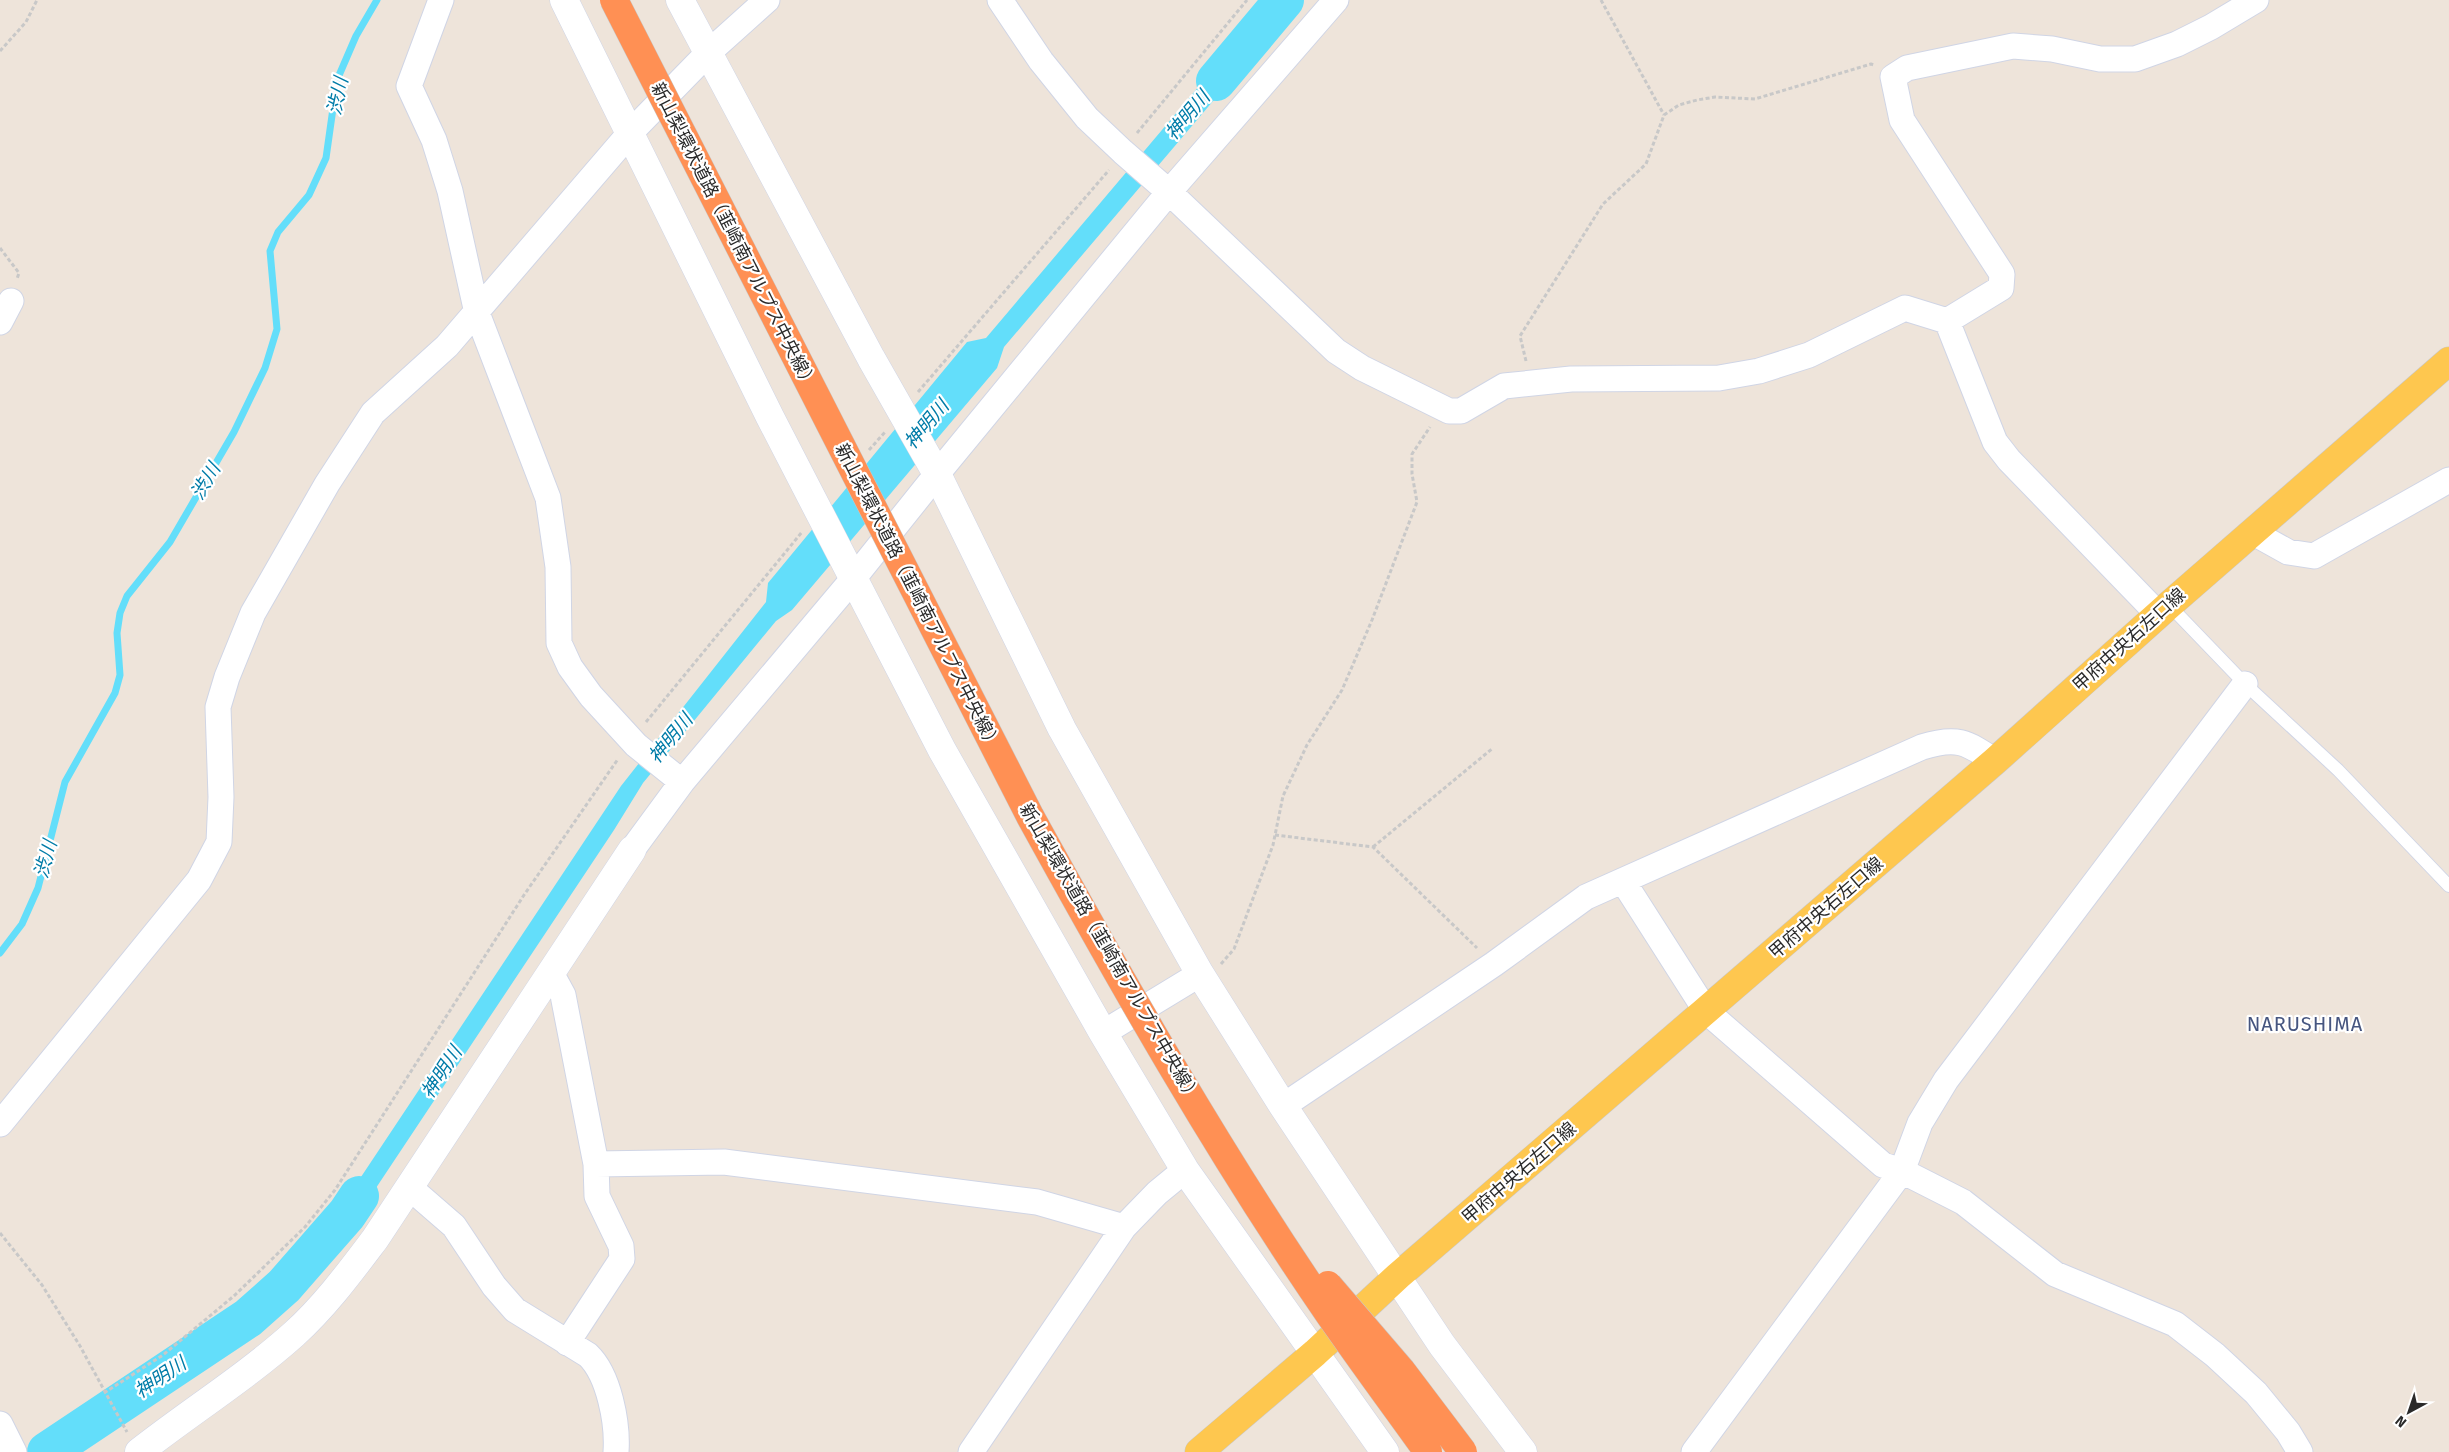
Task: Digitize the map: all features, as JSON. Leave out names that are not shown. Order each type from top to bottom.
[{"type":"highway","name":"新山梨環状道路（韮崎南アルプス中央線）","points":[[614,0],[1030,816],[1096,938],[1244,1182],[1328,1313],[1428,1452]]},
{"type":"highway","name":"新山梨環状道路（韮崎南アルプス中央線）","points":[[1244,1182],[1320,1276],[1401,1370],[1463,1452]]},
{"type":"main road","name":"甲府中央右左口線","points":[[1199,1452],[1315,1353],[1398,1276],[1995,761],[2163,610],[2449,361]]},
{"type":"street","points":[[441,0],[409,86],[434,140],[450,191],[477,313],[548,498],[558,567],[559,643],[570,667],[591,696],[634,743],[677,778]]},
{"type":"street","points":[[564,0],[822,517],[942,750],[1103,1034],[1185,1170],[1385,1452]]},
{"type":"street","points":[[680,0],[932,465],[1062,729],[1200,974],[1283,1106],[1398,1276],[1442,1346],[1523,1452]]},
{"type":"street","points":[[0,1124],[199,880],[219,842],[221,797],[218,707],[227,677],[253,613],[327,484],[374,413],[447,346],[630,133],[708,53],[767,0]]},
{"type":"street","points":[[1000,0],[1041,61],[1087,118],[1166,189],[1336,351],[1362,368],[1449,412],[1461,411],[1504,386],[1571,379],[1718,378],[1759,371],[1809,355],[1906,308],[1948,321],[2000,288],[2002,274],[1902,120],[1893,77],[1907,68],[2013,46],[2052,49],[2100,59],[2135,58],[2177,44],[2211,28],[2256,0]]},
{"type":"street","points":[[134,1443],[254,1367],[294,1334],[335,1291],[375,1239],[632,850],[677,778],[849,570],[932,465],[1166,189],[1336,0]]},
{"type":"street","points":[[1948,321],[1995,442],[2009,460],[2163,610]]},
{"type":"street","points":[[2252,532],[2288,552],[2314,556],[2449,480]]},
{"type":"street","points":[[1694,1452],[1902,1171],[1920,1123],[1946,1080],[2245,684]]},
{"type":"street","points":[[1283,1106],[1494,964],[1586,897],[1922,747],[1944,740],[1969,744],[1995,761]]},
{"type":"street","points":[[1622,881],[1706,1011],[1883,1165],[1902,1171],[1963,1202],[2055,1274],[2175,1324],[2215,1355],[2256,1393],[2288,1432],[2300,1452]]},
{"type":"street","points":[[551,973],[563,995],[596,1164],[597,1196],[621,1246],[622,1258],[568,1342]]},
{"type":"street","points":[[1103,1034],[1200,974]]},
{"type":"street","points":[[596,1164],[724,1162],[1037,1202],[1124,1227]]},
{"type":"street","points":[[971,1452],[1124,1227],[1157,1193],[1185,1170]]},
{"type":"street","points":[[409,1187],[454,1226],[494,1286],[515,1310],[568,1342],[597,1363],[609,1393],[616,1452]]},
{"type":"lane","points":[[2163,610],[2338,770],[2449,886]]},
{"type":"path","points":[[0,51],[26,22],[37,0]]},
{"type":"path","points":[[866,454],[904,415],[1125,154],[1247,0]]},
{"type":"path","points":[[1601,0],[1664,115]]},
{"type":"path","points":[[1531,383],[1520,336],[1604,204],[1646,164],[1664,115],[1679,105],[1715,97],[1755,100],[1871,64],[1893,77]]},
{"type":"path","points":[[0,248],[19,274],[5,312]]},
{"type":"path","points":[[1200,974],[1220,966],[1234,949],[1275,835],[1284,796],[1307,745],[1342,690],[1372,620],[1418,502],[1412,474],[1412,454],[1443,409]]},
{"type":"path","points":[[105,1394],[163,1355],[235,1295],[305,1227],[354,1161],[524,895],[634,743],[822,517]]},
{"type":"path","points":[[1372,847],[1493,748]]},
{"type":"path","points":[[1275,835],[1372,847],[1494,964]]},
{"type":"path","points":[[0,1233],[42,1285],[80,1346],[105,1394],[134,1443]]},
{"type":"water","points":[[1244,33],[1259,47],[1004,347],[997,368],[792,610],[776,621],[643,783],[614,830],[364,1206],[334,1246],[318,1233],[357,1183],[621,786],[766,602],[768,583],[967,342],[986,338]]},
{"type":"waterway","name":"渋川","points":[[0,953],[22,924],[38,888],[65,782],[115,693],[120,675],[117,633],[120,613],[127,596],[170,542],[234,432],[265,368],[277,329],[270,251],[278,232],[309,195],[326,158],[337,80],[356,36],[377,0]]},
{"type":"waterway","name":"神明川","points":[[1216,81],[1284,0]]},
{"type":"waterway","name":"神明川","points":[[47,1452],[248,1318],[284,1286],[347,1214],[359,1196]]},
{"type":"district","name":"NARUSHIMA","points":[[2305,1024]]}]
